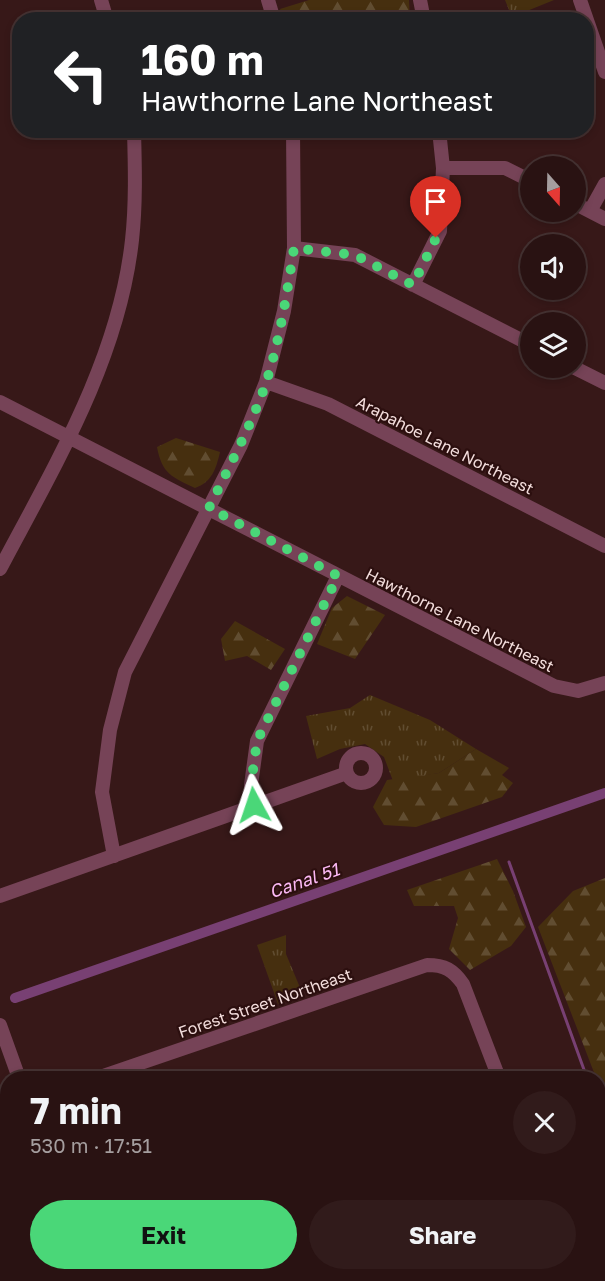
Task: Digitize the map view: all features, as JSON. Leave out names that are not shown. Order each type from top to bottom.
[{"type":"street","points":[[594,40],[605,72]]},
{"type":"street","points":[[0,569],[69,437],[103,358],[122,297],[132,241],[136,186],[134,138]]},
{"type":"street","points":[[114,856],[102,792],[110,730],[125,672],[241,445],[266,382],[284,311],[294,248],[293,138]]},
{"type":"street","points":[[413,285],[440,231],[443,168],[440,138]]},
{"type":"street","points":[[443,168],[505,168],[520,176]]},
{"type":"street","points":[[590,211],[605,184]]},
{"type":"street","points":[[586,209],[605,219]]},
{"type":"street","points":[[294,248],[355,255],[520,339]]},
{"type":"street","points":[[586,374],[605,383]]},
{"type":"street","name":"Arapahoe Lane Northeast","points":[[266,382],[328,404],[605,546]]},
{"type":"street","name":"Hawthorne Lane Northeast","points":[[0,402],[554,686],[566,690],[589,689],[605,683]]},
{"type":"street","points":[[254,805],[251,785],[257,741],[338,576]]},
{"type":"street","points":[[0,896],[347,772]]},
{"type":"street","name":"Forest Street Northeast","points":[[117,1071],[427,964],[445,966],[453,971],[463,984],[496,1071]]},
{"type":"street","points":[[0,1025],[16,1071]]},
{"type":"green space","points":[[309,0],[409,0],[410,12],[281,12],[280,9]]},
{"type":"green space","points":[[505,0],[554,0],[524,12],[510,12]]},
{"type":"green space","points":[[176,438],[220,452],[212,474],[206,482],[195,488],[169,473],[159,456],[157,447]]},
{"type":"green space","points":[[347,596],[385,615],[355,659],[317,644],[332,608]]},
{"type":"green space","points":[[235,621],[285,649],[271,670],[247,656],[225,661],[221,639]]},
{"type":"green space","points":[[370,695],[430,720],[476,749],[439,773],[393,781],[384,757],[365,744],[340,749],[317,759],[306,716],[350,708]]},
{"type":"green space","points":[[476,749],[509,768],[502,775],[513,783],[502,797],[416,827],[384,825],[373,807],[387,780],[439,773]]},
{"type":"green space","points":[[497,859],[513,891],[526,927],[511,946],[470,970],[449,949],[458,918],[454,906],[414,906],[407,890]]},
{"type":"green space","points":[[605,878],[605,1071],[593,1071],[538,927],[573,891]]},
{"type":"green space","points":[[286,935],[286,954],[301,990],[295,998],[278,1004],[257,945]]},
{"type":"waterway","name":"Canal 51","points":[[15,998],[605,793]]},
{"type":"waterway","points":[[509,862],[584,1071]]},
{"type":"route","points":[[254,805],[251,785],[253,760],[265,719],[338,576],[209,508],[241,445],[266,382],[284,311],[294,248],[355,255],[413,285],[436,238]]}]
